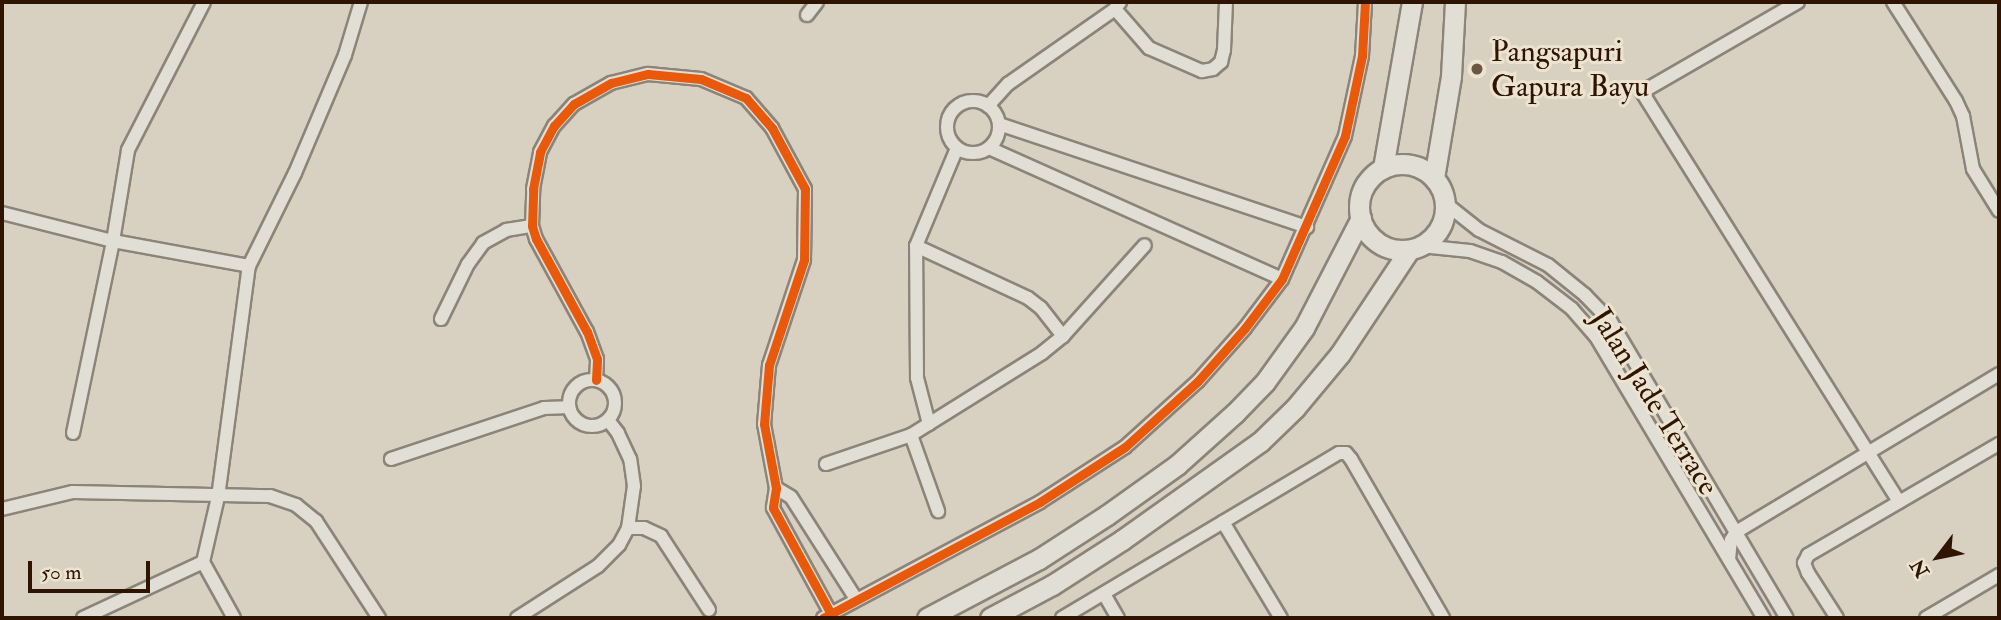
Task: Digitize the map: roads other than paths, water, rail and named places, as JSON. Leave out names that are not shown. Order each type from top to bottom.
[{"type":"street","points":[[73,433],[113,241],[128,150],[204,2]]},
{"type":"street","points":[[234,618],[203,562],[218,497],[249,266],[295,173],[340,67],[361,2]]},
{"type":"street","points":[[807,15],[817,2]]},
{"type":"street","points":[[988,106],[1008,84],[1118,5],[1149,48],[1202,72],[1213,69],[1221,62],[1224,50],[1226,2]]},
{"type":"street","points":[[596,380],[597,359],[587,332],[536,239],[532,226],[533,189],[540,152],[554,126],[574,104],[611,83],[648,74],[701,79],[746,98],[772,128],[805,189],[804,260],[769,365],[764,424],[776,488],[773,508],[827,616],[1040,502],[1125,447],[1198,381],[1245,328],[1282,279],[1345,136],[1362,56],[1365,2]]},
{"type":"street","points":[[1412,2],[1383,168],[1363,189],[1359,203],[1361,218],[1375,240],[1397,250],[1415,248]]},
{"type":"street","points":[[990,618],[1052,585],[1122,540],[1259,442],[1295,408],[1340,354],[1415,248],[1439,230],[1445,203],[1434,178],[1451,76],[1455,2]]},
{"type":"street","points":[[1798,2],[1642,92],[1899,502]]},
{"type":"street","points":[[1893,2],[1960,108],[1973,169],[1999,211]]},
{"type":"street","points":[[973,100],[988,106],[999,124],[998,134],[989,148],[973,154],[957,148],[947,135],[946,127],[951,111],[957,105],[973,100]]},
{"type":"street","points":[[999,124],[1307,227]]},
{"type":"street","points":[[929,424],[916,378],[916,246],[957,148]]},
{"type":"street","points":[[989,148],[1282,279]]},
{"type":"street","points":[[1383,168],[1410,165],[1434,178]]},
{"type":"street","name":"Jalan Jade Terrace","points":[[1445,203],[1479,230],[1548,265],[1586,295],[1611,322],[1787,618]]},
{"type":"street","points":[[2,213],[113,241],[249,266]]},
{"type":"street","points":[[927,618],[1039,559],[1107,515],[1177,465],[1235,413],[1265,382],[1304,328],[1361,218]]},
{"type":"street","points":[[441,319],[468,264],[483,243],[506,230],[532,226]]},
{"type":"street","points":[[826,464],[911,435],[1042,353],[1063,336],[1144,245]]},
{"type":"street","points":[[916,246],[1028,298],[1041,308],[1063,336]]},
{"type":"street","name":"Jalan Jade Terrace","points":[[1415,248],[1470,251],[1502,262],[1537,282],[1572,309],[1595,335],[1764,618]]},
{"type":"street","points":[[1729,560],[1731,540],[1736,531],[1999,374]]},
{"type":"street","points":[[569,407],[576,386],[596,380]]},
{"type":"street","points":[[569,407],[578,420],[585,424],[593,426],[608,420],[614,407],[613,393],[596,380]]},
{"type":"street","points":[[391,458],[544,408],[569,407]]},
{"type":"street","points":[[517,618],[598,566],[619,545],[628,528],[634,486],[630,459],[618,433],[608,420]]},
{"type":"street","points":[[911,435],[938,511]]},
{"type":"street","points":[[1837,618],[1808,573],[1804,563],[1808,555],[1999,444]]},
{"type":"street","points":[[1062,618],[1334,454],[1346,453],[1443,618]]},
{"type":"street","points":[[776,488],[791,497],[856,599]]},
{"type":"street","points":[[2,509],[73,492],[270,496],[296,505],[323,530],[379,618]]},
{"type":"street","points":[[1705,519],[1736,531]]},
{"type":"street","points":[[1223,522],[1281,618]]},
{"type":"street","points":[[628,528],[644,528],[661,536],[709,610]]},
{"type":"street","points":[[82,618],[203,562]]},
{"type":"street","points":[[1926,618],[1999,575]]},
{"type":"street","points":[[1104,594],[1118,618]]},
{"type":"place","name":"Pangsapuri Gapura Bayu","points":[[1477,69]]}]
